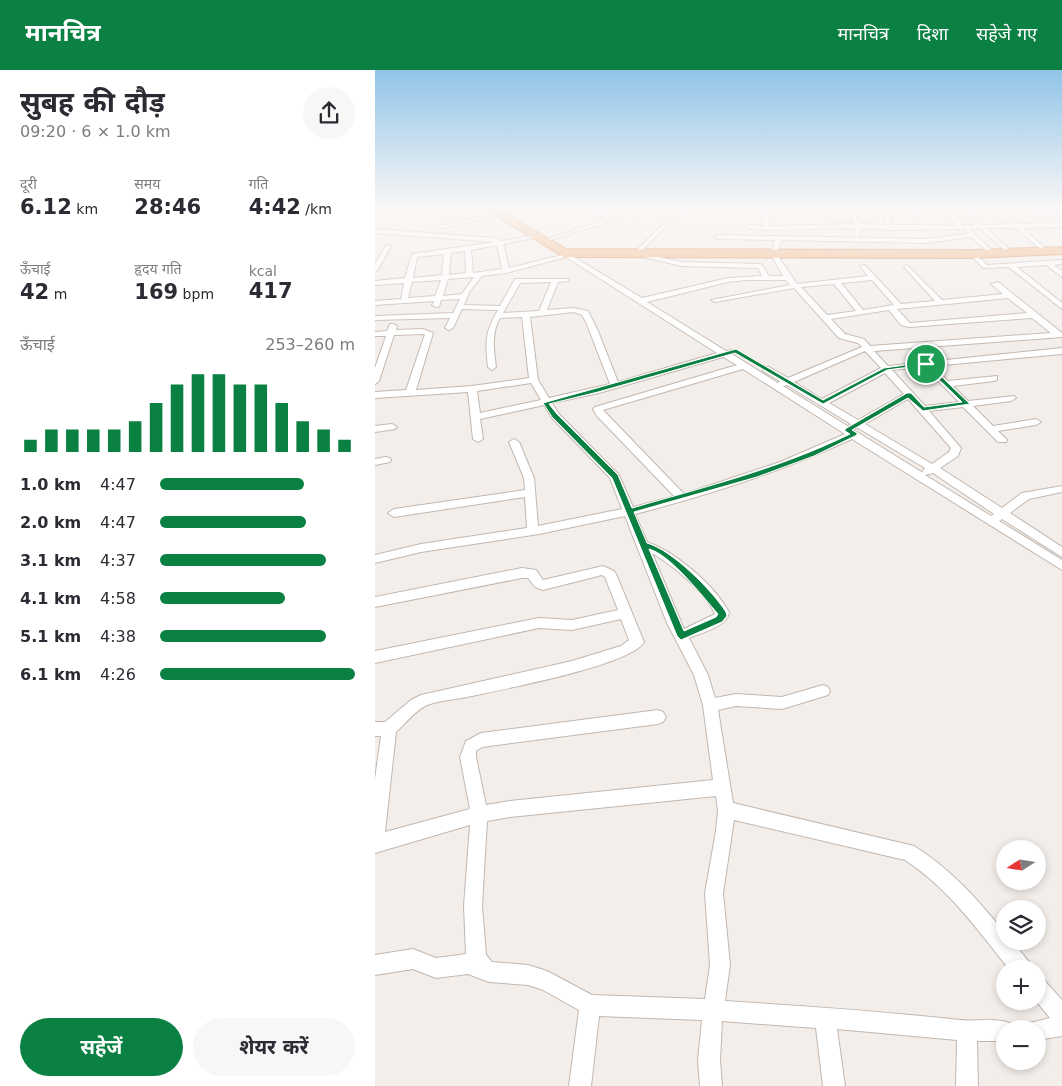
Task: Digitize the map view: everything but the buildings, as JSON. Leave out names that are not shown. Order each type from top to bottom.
[{"type":"street","points":[[375,270],[383,256]]},
{"type":"street","points":[[405,301],[410,282],[412,262],[440,256]]},
{"type":"street","points":[[410,393],[429,335],[426,329],[439,298],[445,277],[447,256]]},
{"type":"street","points":[[469,256],[470,275]]},
{"type":"street","points":[[503,256],[506,271]]},
{"type":"street","points":[[375,283],[410,282],[506,271],[553,256]]},
{"type":"street","points":[[574,256],[731,352],[823,402],[853,429],[921,476],[1062,566]]},
{"type":"street","points":[[655,256],[681,264],[757,266],[761,268],[767,278]]},
{"type":"street","points":[[777,256],[787,278],[842,336],[861,341],[868,348],[956,448],[954,454],[921,476]]},
{"type":"street","points":[[975,256],[985,267],[1048,263],[1059,256]]},
{"type":"street","points":[[1048,263],[1062,275]]},
{"type":"street","points":[[1010,265],[1062,308]]},
{"type":"street","points":[[863,266],[896,307],[903,323],[909,326],[1035,315]]},
{"type":"street","points":[[907,267],[940,302]]},
{"type":"street","points":[[449,328],[465,296],[480,274]]},
{"type":"street","points":[[645,300],[728,280],[787,278]]},
{"type":"street","points":[[715,300],[795,286],[873,278]]},
{"type":"street","points":[[542,314],[555,280]]},
{"type":"street","points":[[492,367],[491,332],[493,322],[518,281],[567,280]]},
{"type":"street","points":[[836,282],[862,312]]},
{"type":"street","points":[[995,284],[1060,335]]},
{"type":"street","points":[[375,303],[465,296]]},
{"type":"street","points":[[825,318],[896,307],[1011,296]]},
{"type":"street","points":[[375,318],[503,308]]},
{"type":"street","points":[[498,316],[574,310],[585,312],[599,338],[608,370],[615,385]]},
{"type":"street","points":[[527,315],[534,380],[555,416],[615,477],[681,636],[701,675],[710,705],[726,810],[725,831],[714,893],[720,965],[713,1010],[709,1060],[711,1086]]},
{"type":"street","points":[[375,381],[396,317]]},
{"type":"street","points":[[375,334],[427,332]]},
{"type":"street","points":[[778,386],[855,351],[868,348],[1060,335]]},
{"type":"street","points":[[823,402],[886,369],[1062,351]]},
{"type":"street","points":[[731,352],[744,366],[853,429],[932,468],[1062,553]]},
{"type":"street","points":[[476,417],[546,403],[731,352]]},
{"type":"street","points":[[926,364],[1002,440]]},
{"type":"street","points":[[681,497],[600,414],[598,409],[744,366]]},
{"type":"street","points":[[946,384],[994,378]]},
{"type":"street","points":[[375,395],[471,389],[534,380]]},
{"type":"street","points":[[471,389],[478,439]]},
{"type":"street","points":[[375,559],[630,510],[755,475],[804,458],[909,395]]},
{"type":"street","points":[[923,410],[1011,398]]},
{"type":"street","points":[[991,429],[1036,422]]},
{"type":"street","points":[[375,429],[392,427]]},
{"type":"street","points":[[514,442],[529,478],[533,530]]},
{"type":"street","points":[[992,521],[1026,496],[1062,489]]},
{"type":"street","points":[[394,513],[531,493]]},
{"type":"street","points":[[644,545],[657,548],[667,556],[685,572],[722,612],[722,616],[719,619],[681,636]]},
{"type":"street","points":[[375,602],[522,573],[532,573],[539,584],[543,585],[603,570],[611,574],[637,642],[629,649],[584,664],[421,701],[414,705],[399,722],[381,729]]},
{"type":"street","points":[[375,657],[539,623],[572,625],[627,613]]},
{"type":"street","points":[[710,705],[736,700],[782,703],[823,691]]},
{"type":"street","points":[[481,967],[476,956],[473,906],[479,814],[468,750],[473,743],[481,740],[658,718]]},
{"type":"street","points":[[375,840],[389,734],[381,729]]},
{"type":"street","points":[[375,844],[444,822],[509,809],[723,787]]},
{"type":"street","points":[[726,810],[908,852],[924,860],[953,886],[1015,960]]},
{"type":"street","points":[[375,965],[413,959],[436,968],[468,964],[481,967],[489,972],[528,975],[547,981],[589,1006],[713,1010],[967,1031],[996,1031]]},
{"type":"street","points":[[1046,997],[1062,1016]]},
{"type":"street","points":[[580,1086],[589,1006]]},
{"type":"street","points":[[825,1019],[834,1086]]},
{"type":"street","points":[[1046,1029],[1062,1026]]},
{"type":"street","points":[[967,1031],[967,1086]]},
{"type":"route","points":[[736,351],[823,402],[886,369],[926,364],[967,404],[923,410],[909,395],[847,430],[854,434],[812,455],[755,475],[651,506],[630,510],[644,545],[657,548],[667,556],[685,572],[722,612],[722,616],[719,619],[681,636],[615,477],[555,416],[546,403],[596,391],[736,351]]}]
